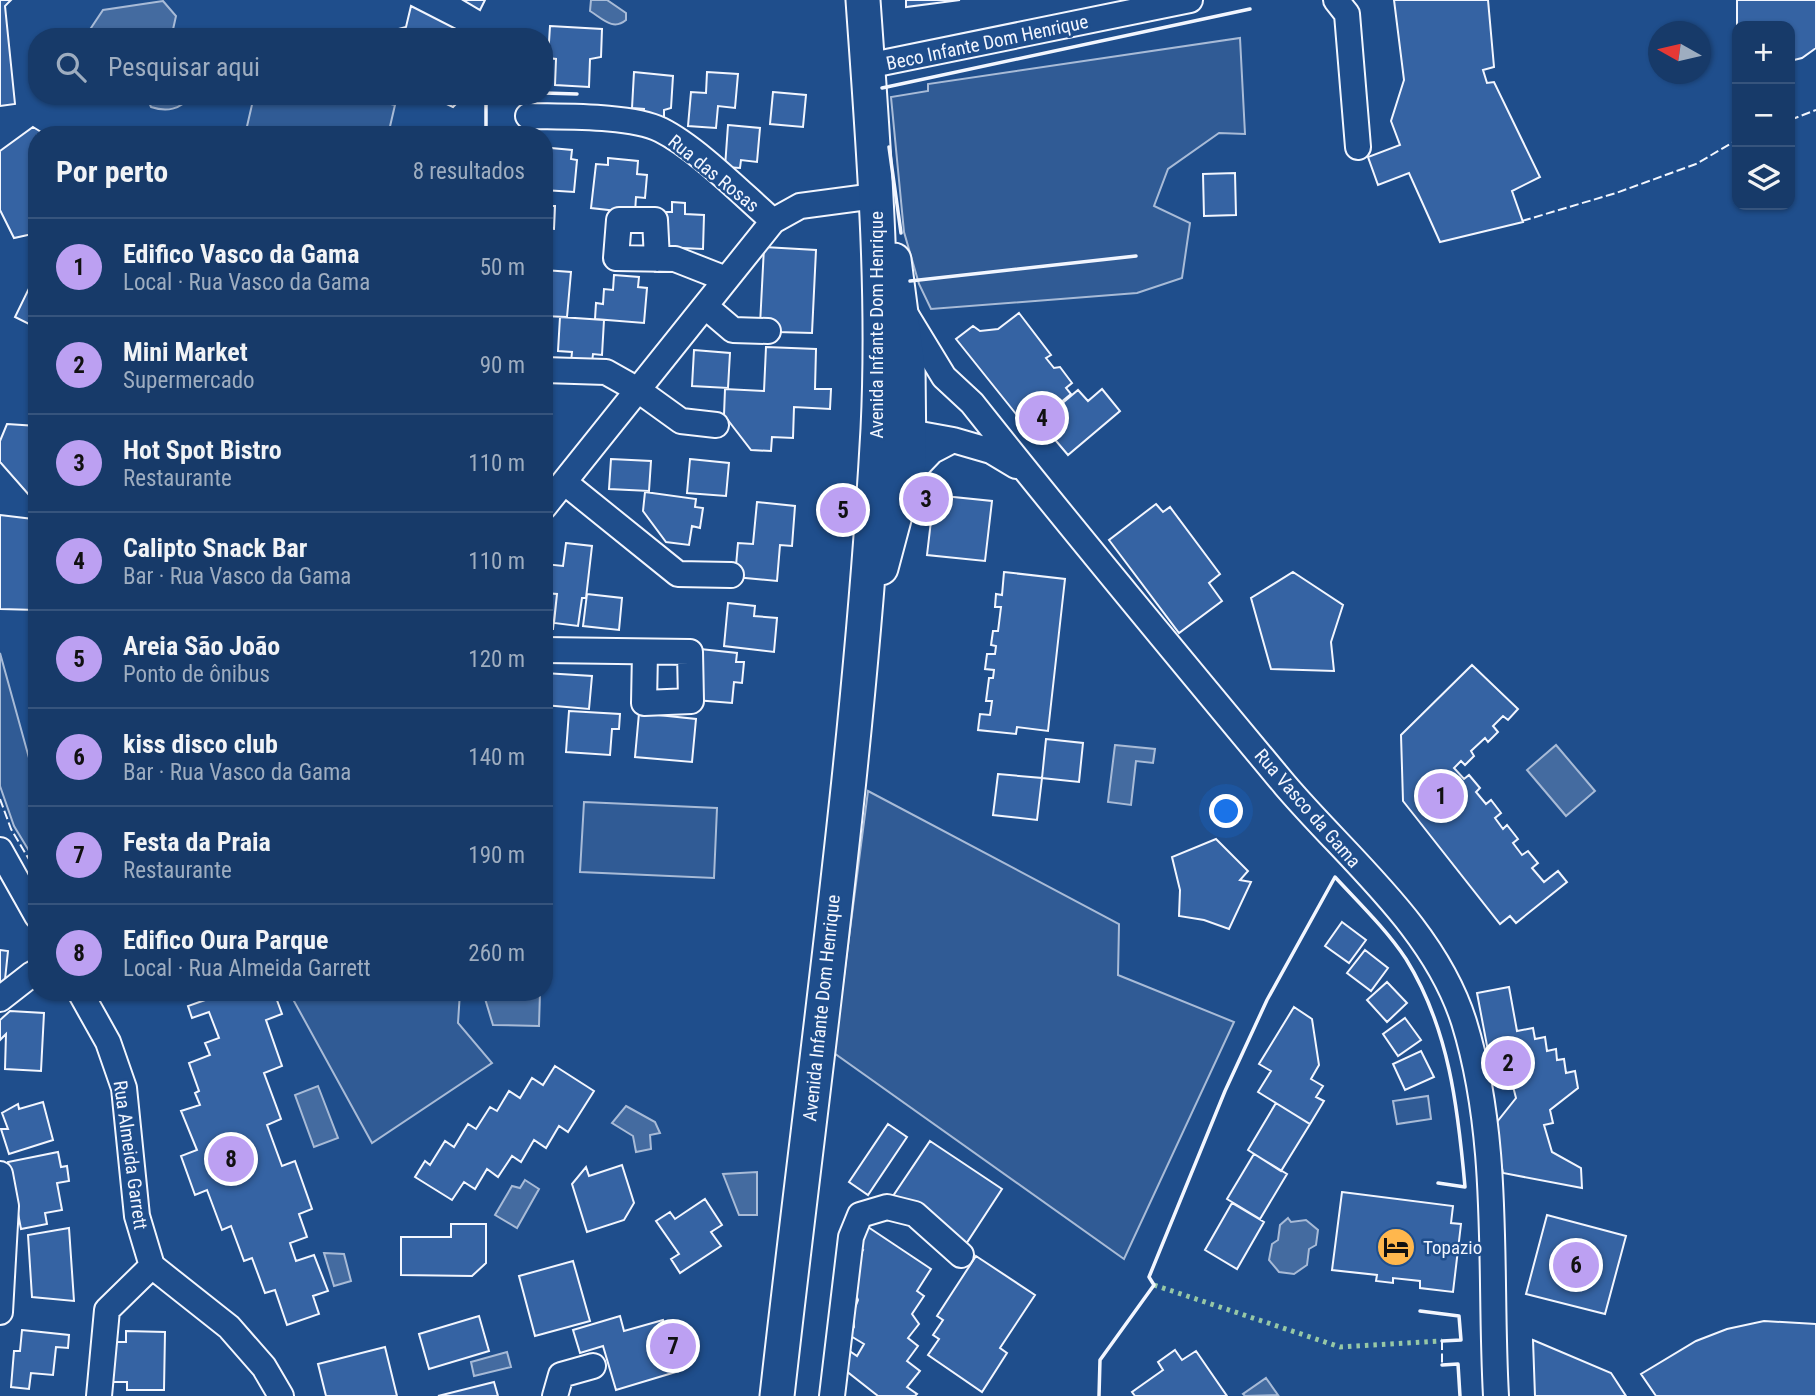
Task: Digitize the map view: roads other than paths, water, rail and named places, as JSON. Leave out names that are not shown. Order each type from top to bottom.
[{"type":"street","name":"Beco Infante Dom Henrique","points":[[866,66],[1190,0]]},
{"type":"street","points":[[1336,0],[1348,13],[1358,147]]},
{"type":"street","name":"Avenida Infante Dom Henrique","points":[[776,1396],[865,621],[878,428],[891,303],[898,271],[875,196],[873,122],[866,66],[863,1]]},
{"type":"street","name":"Rua das Rosas","points":[[528,116],[606,118],[660,129],[718,171],[773,221]]},
{"type":"street","name":"Rua das Rosas","points":[[553,492],[706,307],[773,221],[800,206],[875,196]]},
{"type":"street","points":[[657,259],[675,259],[726,279]]},
{"type":"street","name":"Avenida Infante Dom Henrique","points":[[865,621],[906,477],[906,413],[891,303]]},
{"type":"street","name":"Rua Vasco da Gama","points":[[891,303],[944,377],[972,403],[1025,471],[1288,788],[1411,926],[1441,966],[1464,1022],[1482,1101],[1491,1202],[1496,1396]]},
{"type":"street","points":[[706,307],[733,330],[768,331]]},
{"type":"street","points":[[553,370],[606,372],[638,390],[681,421],[716,425]]},
{"type":"street","points":[[869,539],[884,514],[906,413],[944,377]]},
{"type":"street","points":[[906,413],[920,434],[991,451],[1025,471]]},
{"type":"street","points":[[906,477],[932,451],[953,440]]},
{"type":"street","points":[[553,494],[678,574],[731,575]]},
{"type":"street","points":[[553,650],[645,652]]},
{"type":"street","points":[[0,850],[28,900]]},
{"type":"street","points":[[0,999],[28,977]]},
{"type":"street","name":"Rua Almeida Garrett","points":[[85,1001],[108,1042],[124,1088],[137,1216],[152,1266]]},
{"type":"street","points":[[0,1174],[6,1206],[0,1312]]},
{"type":"street","points":[[832,1396],[851,1237],[860,1215],[887,1207],[915,1214],[961,1255]]},
{"type":"street","points":[[99,1396],[107,1310],[152,1266],[229,1327],[264,1367],[281,1396]]},
{"type":"street","points":[[555,1396],[561,1375],[593,1366]]},
{"type":"place","name":"Calipto Snack Bar","points":[[1042,418]]},
{"type":"place","name":"Hot Spot Bistro","points":[[926,499]]},
{"type":"place","name":"Areia São João","points":[[843,510]]},
{"type":"place","name":"Edifico Vasco da Gama","points":[[1441,796]]},
{"type":"place","name":"Mini Market","points":[[1508,1063]]},
{"type":"place","name":"Edifico Oura Parque","points":[[231,1159]]},
{"type":"place","name":"Topazio","points":[[1396,1247]]},
{"type":"place","name":"kiss disco club","points":[[1576,1265]]},
{"type":"place","name":"Festa da Praia","points":[[673,1346]]}]
